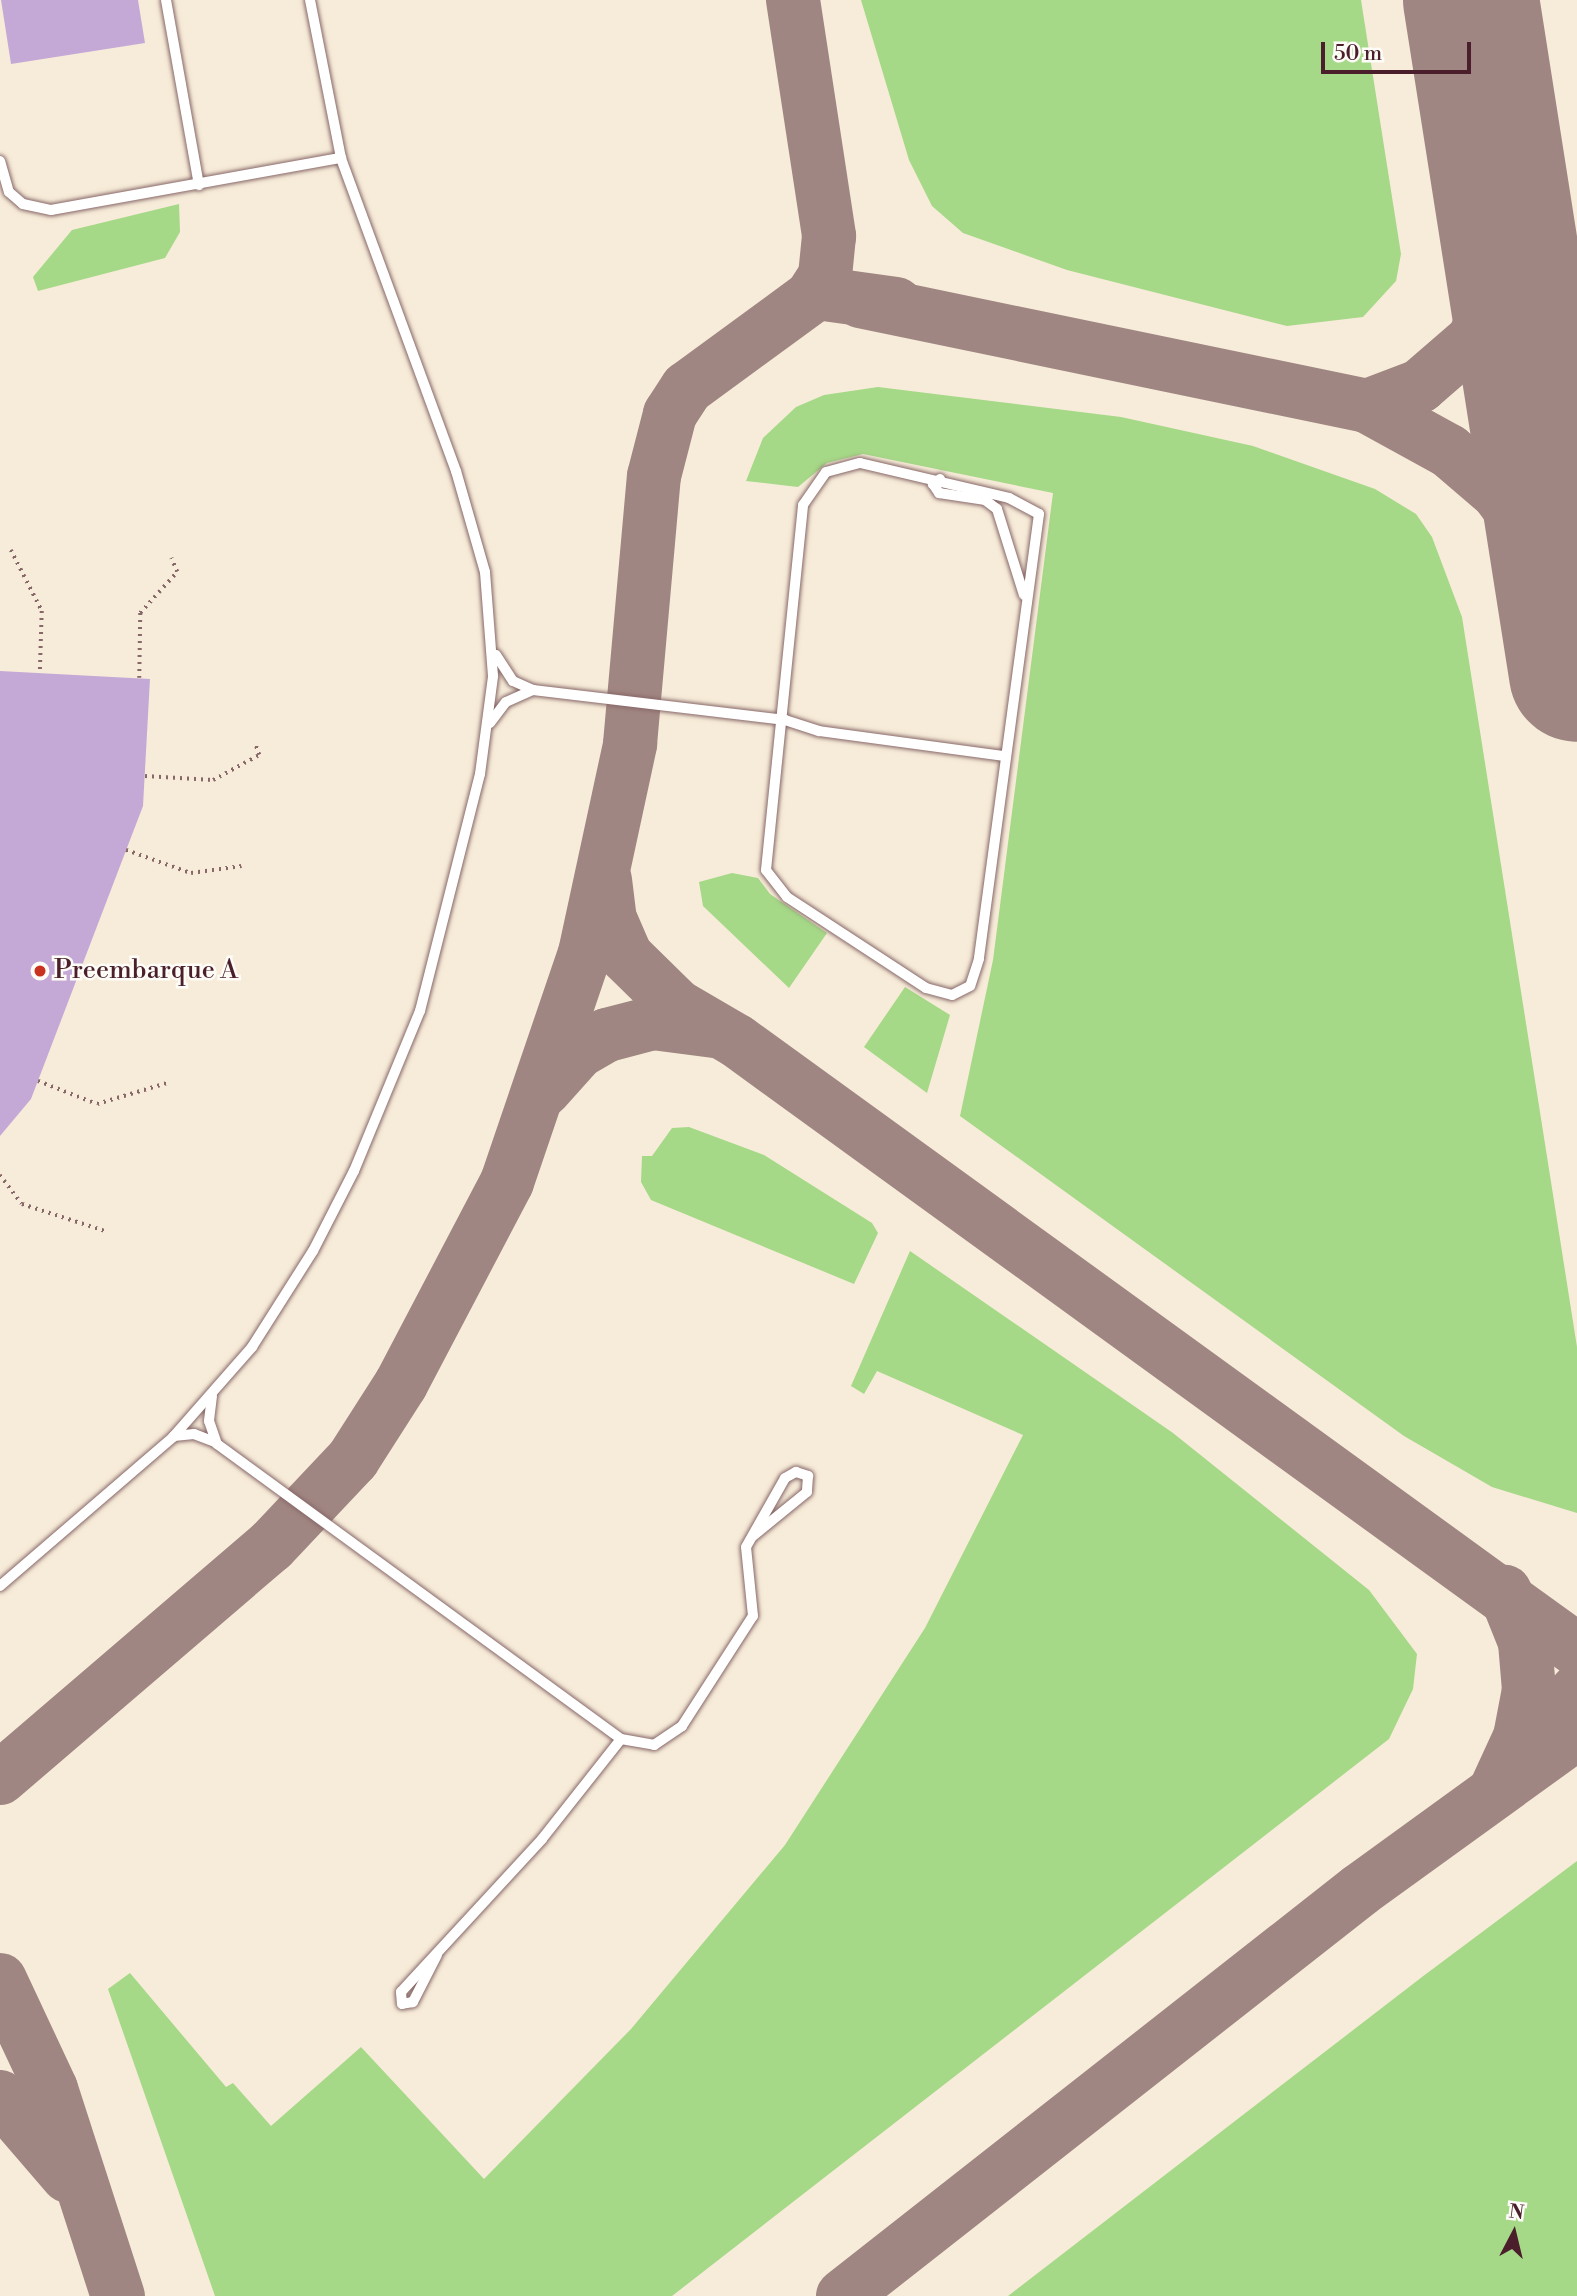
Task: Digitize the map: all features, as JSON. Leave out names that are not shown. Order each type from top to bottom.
[{"type":"lane","points":[[166,0],[200,185]]},
{"type":"lane","points":[[0,1586],[173,1437],[251,1347],[313,1251],[394,1079],[448,919],[486,732],[494,649],[473,525],[341,159],[310,0]]},
{"type":"lane","points":[[0,161],[9,192],[38,208],[200,185],[341,159]]},
{"type":"lane","points":[[851,463],[940,479],[1009,498],[1039,514],[1024,595],[976,976],[952,995],[926,988],[769,880],[808,491],[826,472],[851,463]]},
{"type":"lane","points":[[940,479],[933,484],[935,491],[985,500],[997,509],[1024,595]]},
{"type":"lane","points":[[494,649],[513,681],[533,690],[785,720],[819,731],[1005,756]]},
{"type":"lane","points":[[486,732],[506,702],[533,690]]},
{"type":"lane","points":[[213,1393],[209,1421],[218,1444]]},
{"type":"lane","points":[[173,1437],[194,1434],[218,1444],[621,1739],[654,1745],[674,1735],[741,1636],[756,1602],[744,1563],[753,1536],[785,1478],[796,1472],[808,1476],[807,1492],[753,1536]]},
{"type":"lane","points":[[437,1955],[621,1739]]},
{"type":"path","points":[[11,550],[42,611],[40,674]]},
{"type":"path","points":[[139,678],[140,613],[177,572],[171,558]]},
{"type":"path","points":[[145,776],[213,780],[259,755],[255,744]]},
{"type":"path","points":[[126,850],[191,873],[243,866]]},
{"type":"path","points":[[38,1082],[97,1104],[167,1083]]},
{"type":"path","points":[[0,1175],[22,1204],[105,1231]]},
{"type":"green space","points":[[861,0],[1361,0],[1401,254],[1396,281],[1363,317],[1287,326],[1067,270],[963,233],[932,206],[909,160]]},
{"type":"green space","points":[[179,204],[180,232],[165,258],[38,291],[33,277],[72,230]]},
{"type":"green space","points":[[878,387],[1121,417],[1253,446],[1375,489],[1416,514],[1432,537],[1462,617],[1577,1347],[1577,1513],[1492,1487],[1404,1436],[960,1116],[993,960],[1053,493],[863,454],[827,463],[798,487],[746,481],[763,438],[796,407],[824,395]]},
{"type":"green space","points":[[732,873],[758,878],[770,894],[827,933],[789,988],[703,906],[699,882]]},
{"type":"green space","points":[[905,987],[950,1015],[927,1093],[864,1047]]},
{"type":"green space","points":[[689,1127],[764,1155],[872,1223],[878,1233],[854,1284],[651,1200],[641,1182],[642,1156],[652,1156],[672,1128]]},
{"type":"green space","points":[[910,1251],[1173,1433],[1369,1590],[1417,1654],[1413,1689],[1389,1739],[672,2296],[215,2296],[108,1989],[130,1973],[226,2087],[233,2083],[271,2126],[361,2047],[484,2179],[631,2029],[785,1845],[925,1628],[1023,1435],[877,1371],[864,1394],[851,1386]]},
{"type":"green space","points":[[1577,1861],[1577,2296],[1008,2296],[1422,1977]]},
{"type":"building","points":[[1,0],[138,0],[145,43],[11,64]]},
{"type":"building","name":"Preembarque A","points":[[0,671],[150,679],[143,806],[31,1099],[0,1136]]},
{"type":"taxiway","points":[[793,0],[829,236],[825,276],[812,296]]},
{"type":"taxiway","points":[[1367,406],[1420,386],[1474,339],[1501,278],[1504,213]]},
{"type":"taxiway","points":[[0,1778],[271,1546],[353,1459],[401,1384],[507,1182],[585,953],[630,744],[654,476],[670,414],[687,388],[817,293],[896,304]]},
{"type":"taxiway","points":[[860,301],[1367,406],[1449,451],[1498,493],[1536,544],[1569,626]]},
{"type":"taxiway","points":[[605,880],[610,919],[626,956],[677,1006],[737,1041],[1577,1650]]},
{"type":"taxiway","points":[[544,1090],[579,1051],[607,1035],[653,1023],[714,1031]]},
{"type":"taxiway","points":[[1497,1787],[1520,1737],[1529,1690],[1525,1642],[1505,1592]]},
{"type":"taxiway","points":[[1526,1752],[1577,1691]]},
{"type":"taxiway","points":[[843,2296],[1360,1890],[1577,1733]]},
{"type":"taxiway","points":[[0,1980],[51,2089],[118,2296]]},
{"type":"taxiway","points":[[0,2097],[68,2176]]},
{"type":"runway","points":[[1471,0],[1577,674]]},
{"type":"place","name":"Preembarque A","points":[[40,971]]}]
